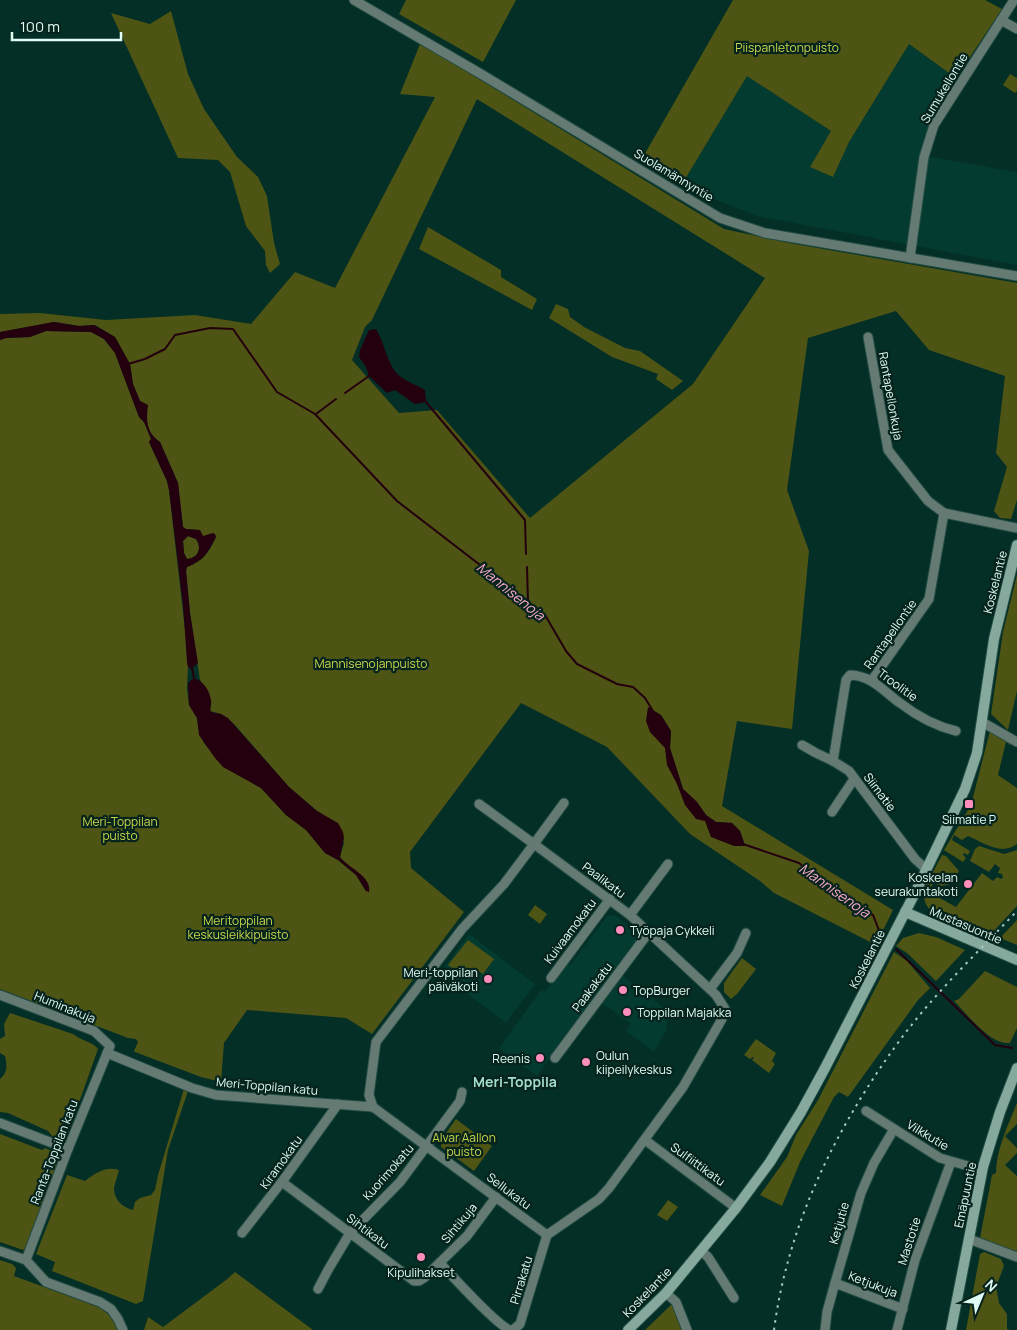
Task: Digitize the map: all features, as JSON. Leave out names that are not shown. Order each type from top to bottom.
[{"type":"main road","name":"Koskelantie","points":[[628,1330],[666,1293],[736,1208],[770,1162],[801,1112],[825,1068],[905,912],[965,789],[977,753],[994,639],[1017,545]]},
{"type":"main road","name":"Mustasuontie","points":[[905,912],[1017,960]]},
{"type":"main road","name":"Emäpuuntie","points":[[951,1330],[982,1170],[1000,1112],[1017,1068]]},
{"type":"street","name":"Suolamännyntie","points":[[354,0],[441,50],[720,218],[766,233],[1017,276]]},
{"type":"street","name":"Sumukellontie","points":[[910,258],[924,157],[934,125],[1014,0]]},
{"type":"street","points":[[1001,20],[1017,28]]},
{"type":"street","name":"Rantapellonkuja","points":[[868,337],[888,450],[928,501],[944,513],[1017,528]]},
{"type":"street","name":"Rantapellontie","points":[[872,680],[929,600],[944,513]]},
{"type":"street","name":"Troolitie","points":[[833,761],[846,680],[850,675],[872,680],[900,704],[937,726],[956,731]]},
{"type":"street","points":[[982,722],[1017,742]]},
{"type":"street","name":"Siimatie","points":[[802,744],[848,771],[915,859],[926,869]]},
{"type":"street","points":[[832,812],[854,779]]},
{"type":"street","points":[[373,1106],[369,1095],[376,1042],[462,929],[504,884],[564,803]]},
{"type":"street","name":"Paalikatu","points":[[480,804],[630,915],[724,1004],[725,1012],[722,1019],[683,1087],[645,1140]]},
{"type":"street","points":[[630,915],[668,864]]},
{"type":"street","name":"Kuivaamokatu","points":[[551,978],[610,899]]},
{"type":"street","name":"Paakakatu","points":[[555,1058],[649,932]]},
{"type":"street","points":[[710,989],[737,953],[746,932]]},
{"type":"street","name":"Huminakuja","points":[[1,997],[94,1031],[110,1046],[107,1053]]},
{"type":"street","name":"Meri-Toppilan katu","points":[[107,1053],[207,1093],[373,1106]]},
{"type":"street","name":"Ranta-Toppilan katu","points":[[26,1260],[107,1053]]},
{"type":"street","name":"Kuorimokatu","points":[[318,1289],[350,1233],[400,1182],[460,1101],[462,1092]]},
{"type":"street","name":"Kiramokatu","points":[[242,1233],[282,1182],[338,1104]]},
{"type":"street","name":"Sellukatu","points":[[373,1106],[547,1235]]},
{"type":"street","name":"Vilkkutie","points":[[866,1111],[940,1158],[982,1170]]},
{"type":"street","points":[[0,1124],[68,1149]]},
{"type":"street","name":"Ketjutie","points":[[825,1330],[827,1312],[860,1193],[874,1163],[894,1129]]},
{"type":"street","points":[[547,1235],[599,1199],[645,1140]]},
{"type":"street","name":"Sulfiittikatu","points":[[645,1140],[736,1208]]},
{"type":"street","name":"Mastotie","points":[[898,1330],[914,1260],[951,1162]]},
{"type":"street","name":"Sihtikatu","points":[[282,1182],[414,1280],[419,1281],[424,1278],[440,1263]]},
{"type":"street","name":"Sihtikuja","points":[[440,1263],[467,1236],[496,1197]]},
{"type":"street","name":"Pirrakatu","points":[[510,1330],[520,1324],[547,1235]]},
{"type":"street","points":[[969,1239],[1017,1257]]},
{"type":"street","points":[[0,1251],[26,1260],[46,1282],[93,1299],[111,1309],[123,1330]]},
{"type":"street","points":[[701,1251],[708,1257],[734,1298]]},
{"type":"street","points":[[440,1263],[510,1330]]},
{"type":"street","name":"Ketjukuja","points":[[835,1283],[903,1309]]},
{"type":"street","points":[[666,1293],[676,1302],[687,1330]]},
{"type":"shaded area","points":[[909,44],[956,78],[929,122],[921,153],[930,157],[1017,172],[1017,265],[757,216],[681,186],[747,76],[831,131],[833,177],[849,142]]},
{"type":"shaded area","points":[[54,322],[79,326],[94,325],[115,337],[130,364],[133,384],[140,401],[148,405],[148,426],[152,435],[160,442],[178,483],[183,527],[200,530],[203,536],[213,533],[216,537],[204,556],[187,567],[186,571],[198,663],[191,669],[188,667],[187,662],[183,604],[167,481],[149,442],[151,439],[144,422],[139,417],[115,353],[104,339],[91,332],[46,331],[30,337],[0,340],[0,332]],"holes":[[[188,536],[196,539],[199,545],[198,552],[194,557],[187,559],[184,553],[183,541]]]},
{"type":"shaded area","points":[[376,329],[394,370],[404,379],[425,390],[426,402],[415,404],[395,390],[387,393],[369,376],[366,367],[359,357],[360,350],[369,330]]},
{"type":"shaded area","points":[[194,678],[206,686],[208,690],[211,712],[228,718],[289,787],[317,811],[338,823],[344,838],[340,857],[367,881],[369,892],[366,891],[356,875],[338,860],[325,853],[306,830],[286,815],[261,788],[223,767],[215,758],[199,735],[197,718],[189,705],[188,683]]},
{"type":"shaded area","points":[[648,707],[661,715],[671,731],[670,748],[683,789],[697,802],[706,815],[716,822],[732,823],[740,831],[745,846],[734,846],[711,837],[705,821],[696,819],[685,805],[667,765],[665,748],[650,732],[646,721]]},
{"type":"shaded area","points":[[615,915],[637,933],[637,941],[537,1076],[499,1048],[541,990],[545,992],[567,962],[571,964],[607,916]]},
{"type":"shaded area","name":"Meri-toppilan päiväkoti","points":[[469,934],[535,984],[506,1023],[440,973]]},
{"type":"shaded area","points":[[621,975],[664,1008],[667,1028],[654,1052],[626,1031],[631,1024],[601,1002]]},
{"type":"green space","points":[[406,0],[516,0],[483,62],[399,14]]},
{"type":"green space","name":"Piispanletonpuisto","points":[[733,0],[985,0],[1002,9],[956,78],[909,44],[849,142],[833,177],[810,167],[831,131],[747,76],[681,186],[643,157]]},
{"type":"green space","points":[[171,11],[188,74],[204,109],[237,157],[258,177],[267,196],[274,243],[280,264],[270,273],[266,265],[265,251],[246,226],[230,172],[218,160],[178,158],[111,13],[150,24]]},
{"type":"green space","points":[[420,44],[724,229],[789,243],[1017,283],[1017,500],[1011,519],[1000,518],[994,511],[1007,467],[996,453],[1005,376],[929,350],[896,311],[808,338],[787,490],[809,551],[792,729],[737,721],[722,806],[893,910],[876,945],[774,893],[760,881],[690,834],[607,747],[521,703],[410,852],[411,868],[464,912],[372,1034],[346,1018],[247,1010],[224,1043],[221,1082],[201,1077],[135,1052],[138,1042],[136,1039],[128,1038],[0,989],[0,340],[30,337],[46,331],[91,332],[104,339],[115,353],[139,417],[144,422],[151,439],[149,442],[167,481],[186,638],[189,705],[197,718],[204,743],[223,766],[261,788],[286,815],[306,830],[325,853],[338,860],[356,875],[366,891],[369,886],[360,874],[340,857],[344,843],[334,822],[317,811],[289,787],[234,724],[221,714],[210,711],[211,702],[209,694],[200,680],[186,571],[187,567],[205,556],[216,537],[203,536],[199,530],[183,527],[178,483],[160,442],[149,430],[147,405],[140,401],[133,384],[130,364],[115,337],[95,325],[79,326],[54,322],[0,332],[0,314],[40,313],[106,320],[195,315],[251,324],[295,272],[335,288],[435,97],[400,94]],"holes":[[[477,99],[765,278],[693,384],[530,518],[437,410],[399,413],[352,360],[365,327],[372,320]],[[661,715],[671,731],[670,748],[683,789],[697,802],[706,815],[716,822],[732,823],[740,831],[745,845],[689,807],[672,766]]]},
{"type":"green space","points":[[1010,74],[1017,78],[1017,91],[1015,93],[1003,85]]},
{"type":"green space","points":[[428,227],[501,270],[501,277],[537,299],[532,310],[419,249]]},
{"type":"green space","points":[[556,304],[568,309],[570,317],[584,327],[625,348],[640,351],[683,381],[672,390],[656,379],[658,374],[612,357],[549,318]]},
{"type":"green space","points":[[188,536],[196,539],[199,549],[197,555],[187,559],[184,553],[183,541]]},
{"type":"green space","points":[[1017,575],[1017,691],[1008,730],[991,714],[1003,632]]},
{"type":"green space","points":[[990,731],[1012,742],[1010,745],[1006,742],[998,775],[1017,788],[1017,844],[1005,849],[999,849],[968,836],[962,840],[954,835],[952,840],[970,851],[968,855],[964,853],[963,855],[966,858],[963,862],[944,850],[971,805]]},
{"type":"green space","points":[[979,846],[1004,854],[1017,850],[1017,906],[989,936],[932,911],[926,904],[924,896],[924,889],[942,855],[946,856],[959,871],[957,874],[947,873],[944,878],[953,881],[951,884],[941,886],[933,883],[929,892],[956,907],[982,873],[993,881],[997,877],[1003,878],[1002,874],[998,873],[1000,868],[995,864],[989,872],[970,861],[975,849]]},
{"type":"green space","points":[[535,905],[547,914],[540,924],[528,915]]},
{"type":"green space","points":[[1017,920],[1017,945],[1000,938]]},
{"type":"green space","points":[[919,933],[936,937],[965,950],[936,981],[907,953],[896,946],[903,938]]},
{"type":"green space","points":[[468,940],[494,959],[483,974],[474,968],[466,978],[448,965]]},
{"type":"green space","points":[[894,952],[907,961],[930,988],[918,1000],[848,1097],[839,1092],[834,1097],[800,1162],[782,1206],[760,1195],[787,1157],[796,1135],[818,1100]]},
{"type":"green space","points":[[742,958],[756,969],[731,999],[724,992],[724,983]]},
{"type":"green space","points":[[985,971],[1017,987],[1017,1028],[1010,1043],[1002,1042],[987,1034],[954,1001],[959,999]]},
{"type":"green space","points":[[10,1013],[73,1034],[98,1049],[65,1142],[52,1136],[48,1131],[8,1113],[0,1112],[0,1079],[6,1071],[6,1066],[5,1056],[0,1053],[0,1039],[5,1036],[4,1024]]},
{"type":"green space","points":[[756,1039],[776,1053],[772,1061],[775,1064],[769,1073],[752,1060],[753,1057],[750,1059],[744,1055]]},
{"type":"green space","points":[[184,1089],[188,1091],[168,1150],[143,1301],[136,1304],[52,1271],[55,1262],[36,1254],[67,1175],[85,1181],[105,1170],[119,1170],[114,1188],[116,1197],[126,1208],[133,1210],[135,1202],[140,1198],[151,1195],[155,1190]]},
{"type":"green space","points":[[1017,1103],[1017,1124],[1005,1136],[1017,1148],[1017,1153],[1005,1165],[1017,1176],[1017,1253],[980,1238],[992,1175],[996,1173],[1000,1147]]},
{"type":"green space","name":"Alvar Aallon puisto","points":[[456,1119],[492,1146],[474,1171],[441,1147],[441,1140]]},
{"type":"green space","points":[[0,1134],[42,1150],[45,1148],[57,1153],[61,1158],[26,1248],[23,1250],[0,1242]]},
{"type":"green space","points":[[668,1200],[678,1207],[667,1221],[657,1215]]},
{"type":"green space","points":[[984,1252],[1001,1259],[1004,1266],[996,1287],[999,1303],[1007,1314],[1007,1329],[1010,1330],[966,1330],[980,1254]]},
{"type":"green space","points":[[0,1260],[12,1264],[16,1268],[14,1276],[101,1308],[111,1317],[118,1330],[0,1330]]},
{"type":"green space","points":[[235,1272],[313,1330],[144,1330],[148,1317],[163,1327]]},
{"type":"green space","points":[[673,1305],[684,1330],[645,1330]]},
{"type":"waterway","name":"Mannisenoja","points":[[128,364],[145,359],[165,349],[175,335],[210,328],[233,329],[277,392],[315,414],[397,501],[545,615],[566,651],[577,664],[617,684],[633,687],[645,698],[653,711]]},
{"type":"waterway","points":[[345,393],[369,376]]},
{"type":"waterway","points":[[316,414],[336,399]]},
{"type":"waterway","points":[[426,402],[525,520],[526,554]]},
{"type":"waterway","points":[[527,567],[528,602]]},
{"type":"waterway","points":[[192,668],[194,678]]},
{"type":"waterway","name":"Mannisenoja","points":[[743,844],[799,863],[843,899],[873,915],[882,938]]},
{"type":"waterway","points":[[896,949],[995,1045],[1012,1048]]},
{"type":"railway","points":[[774,1330],[781,1290],[803,1214],[836,1141],[877,1073],[913,1023],[956,974],[1017,911]]},
{"type":"place","name":"Siimatie P","points":[[969,804]]},
{"type":"place","name":"Koskelan seurakuntakoti","points":[[968,884]]},
{"type":"place","name":"Työpaja Cykkeli","points":[[620,930]]},
{"type":"place","name":"Meri-toppilan päiväkoti","points":[[488,979]]},
{"type":"place","name":"TopBurger","points":[[623,990]]},
{"type":"place","name":"Toppilan Majakka","points":[[627,1012]]},
{"type":"place","name":"Reenis","points":[[540,1058]]},
{"type":"place","name":"Oulun kiipeilykeskus","points":[[586,1062]]},
{"type":"place","name":"Kipulihakset","points":[[421,1257]]},
{"type":"district","name":"Meri-Toppila","points":[[515,1081]]},
{"type":"park label","name":"Mannisenojanpuisto","points":[[371,663]]},
{"type":"park label","name":"Meri-Toppilan puisto","points":[[120,828]]},
{"type":"park label","name":"Meritoppilan keskusleikkipuisto","points":[[238,927]]}]
